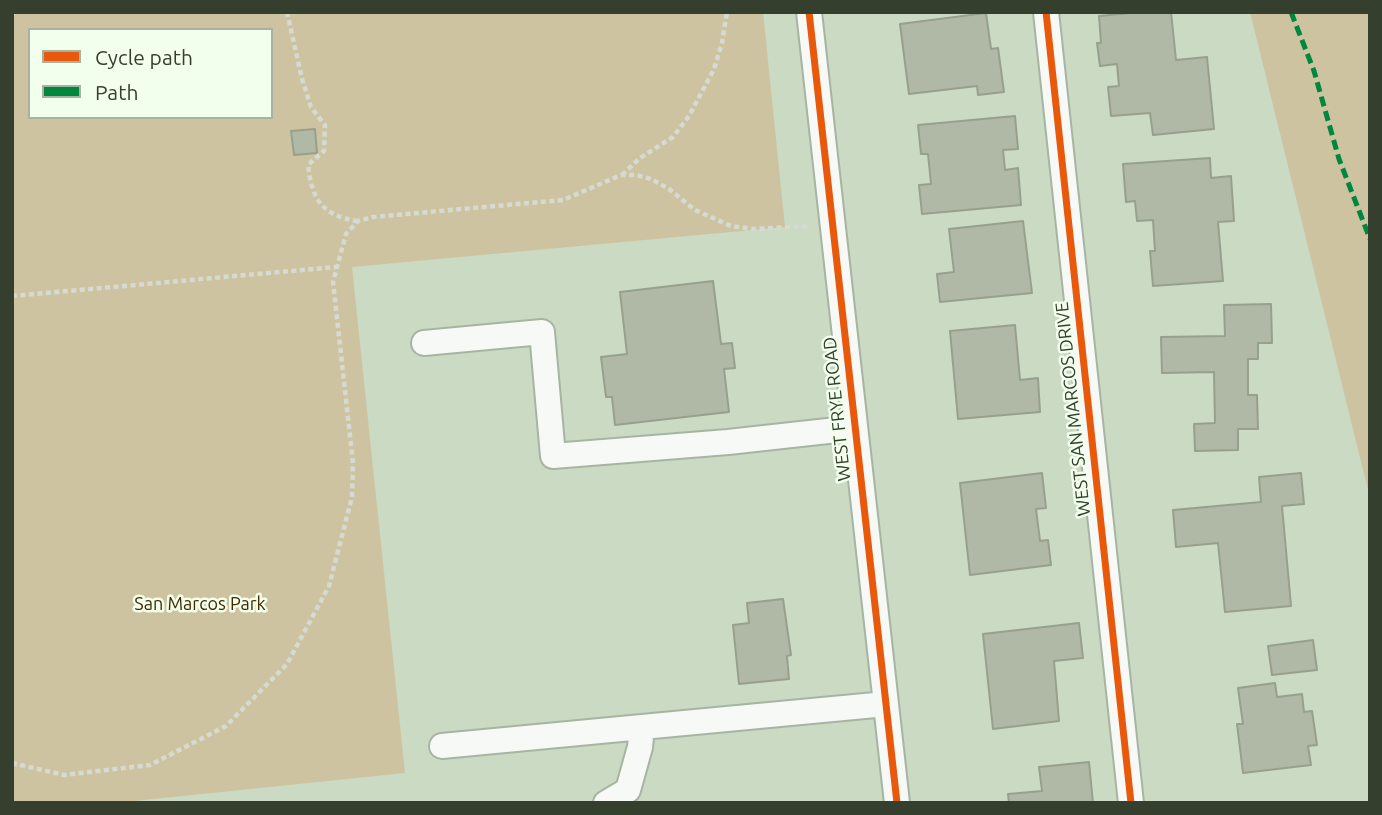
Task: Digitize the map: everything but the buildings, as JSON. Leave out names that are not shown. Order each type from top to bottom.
[{"type":"street","name":"WEST FRYE ROAD","points":[[809,12],[897,803]]},
{"type":"street","name":"WEST SAN MARCOS DRIVE","points":[[1046,12],[1131,803]]},
{"type":"street","points":[[424,343],[542,332],[553,456],[728,442],[855,428]]},
{"type":"street","points":[[442,746],[886,704]]},
{"type":"street","points":[[606,803],[628,790],[640,747],[642,727]]},
{"type":"path","points":[[287,12],[311,107],[325,125],[324,150],[309,165],[310,182],[326,210],[336,217],[358,221],[373,217],[563,200],[621,175],[639,158],[673,137],[689,117],[714,69],[727,12]]},
{"type":"path","points":[[621,175],[651,179],[669,189],[695,210],[731,226],[753,229],[833,224]]},
{"type":"path","points":[[12,763],[64,775],[150,765],[226,726],[287,664],[329,586],[352,497],[353,463],[334,282],[346,234],[358,221]]},
{"type":"path","points":[[12,296],[336,267]]},
{"type":"green space","name":"San Marcos Park","points":[[12,12],[763,12],[785,227],[352,267],[405,773],[115,803],[12,803]]},
{"type":"green space","points":[[1250,12],[1370,12],[1370,498]]},
{"type":"marked path","points":[[1291,12],[1314,71],[1339,159],[1370,239]]},
{"type":"cycle path","points":[[809,12],[897,803]]},
{"type":"cycle path","points":[[1046,12],[1131,803]]}]
